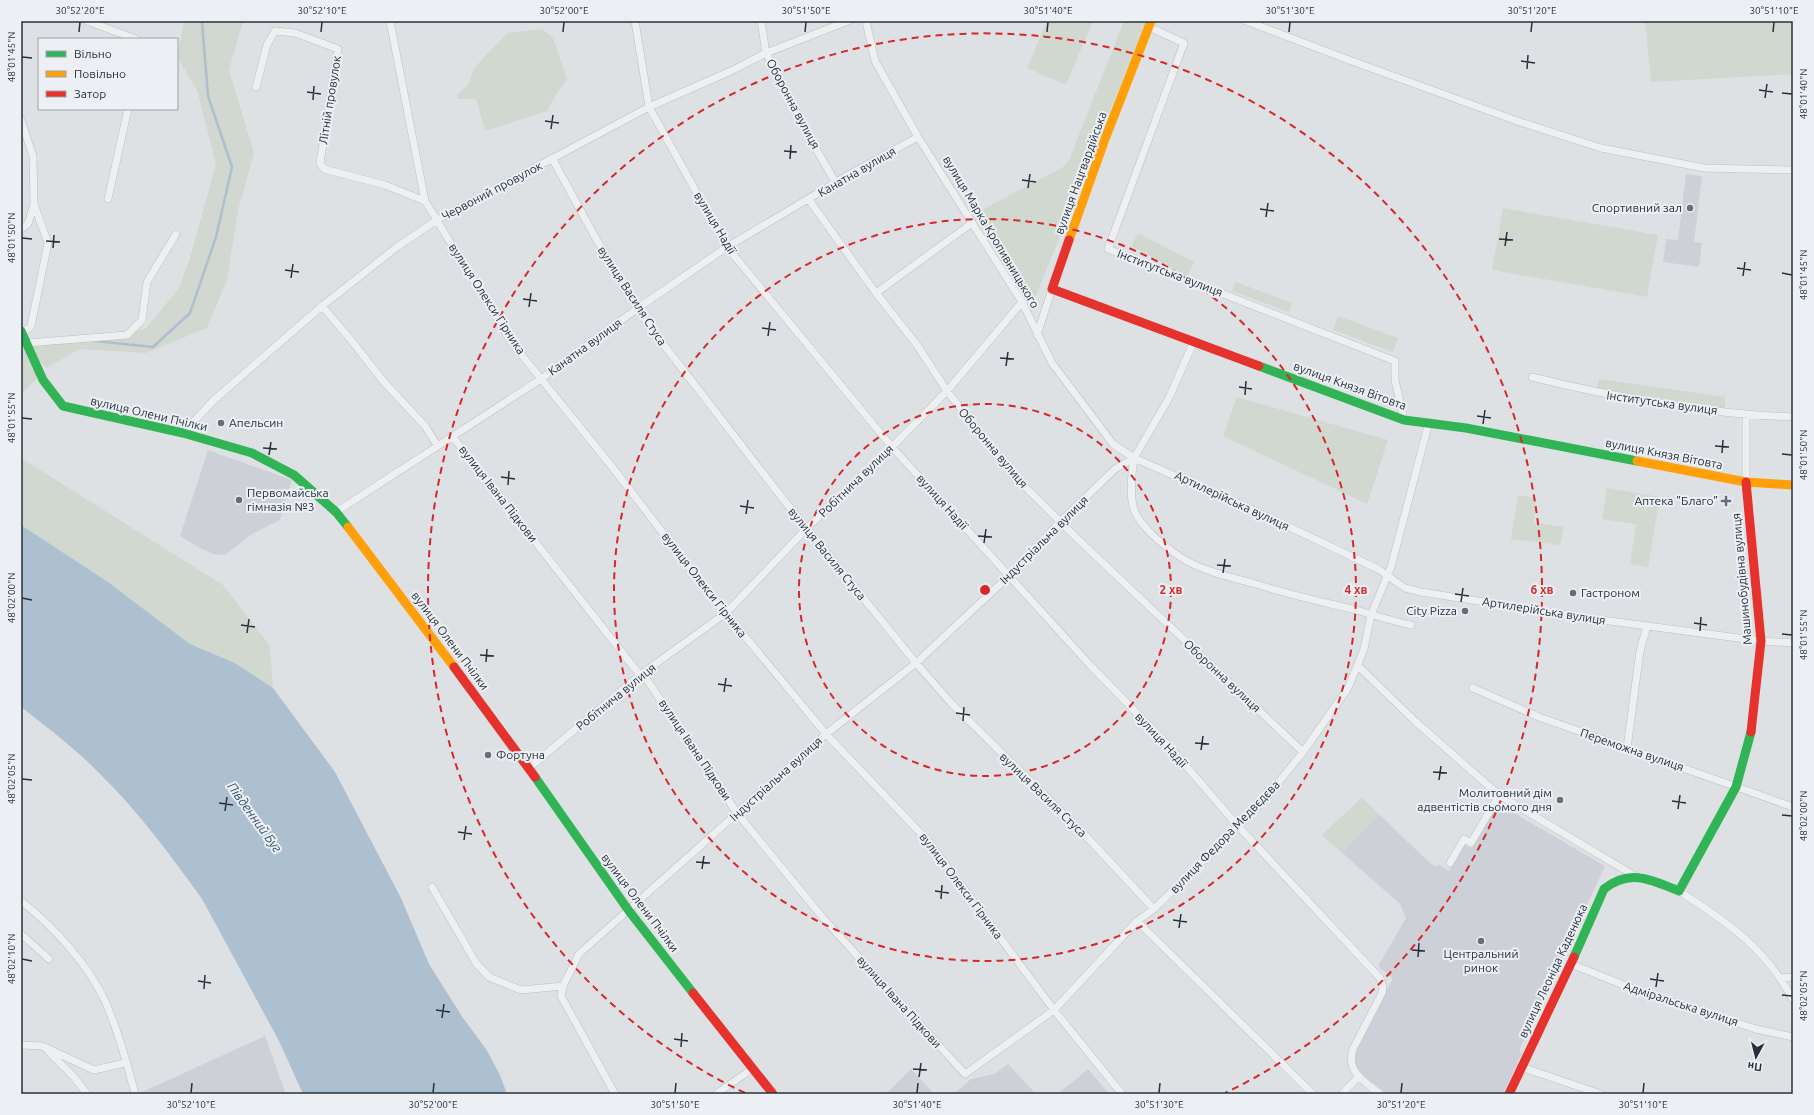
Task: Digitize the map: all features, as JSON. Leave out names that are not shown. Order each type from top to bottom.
[{"type":"street","points":[[87,21],[133,38]]},
{"type":"street","name":"вулиця Олекси Гірника","points":[[390,21],[425,200],[512,343],[726,613],[826,734],[928,841],[1054,1010],[1122,1094]]},
{"type":"street","name":"вулиця Надії","points":[[635,21],[649,107],[727,247],[892,447],[1008,576],[1090,665],[1168,745],[1237,825],[1380,978],[1383,988],[1379,1000],[1365,1024],[1350,1059],[1352,1069],[1359,1076]]},
{"type":"street","name":"Оборонна вулиця","points":[[761,21],[766,53],[812,142],[836,183]]},
{"type":"street","name":"Червоний провулок","points":[[183,433],[214,400],[322,306],[397,247],[437,220],[649,107],[732,71],[766,53],[848,21]]},
{"type":"street","name":"вулиця Марка Кропивницького","points":[[866,21],[875,61],[918,137],[1022,302],[1052,363],[1113,444],[1134,458]]},
{"type":"street","points":[[1246,21],[1520,122],[1601,148],[1704,168],[1793,170]]},
{"type":"street","name":"вулиця Нацгвардійська","points":[[1037,334],[1105,140],[1150,24]]},
{"type":"street","name":"Інститутська вулиця","points":[[1150,24],[1184,43],[1108,249],[1395,361],[1395,380],[1404,420]]},
{"type":"street","name":"Літній провулок","points":[[256,87],[267,45],[275,31],[295,33],[338,49],[320,163],[324,169],[385,185],[425,200]]},
{"type":"street","points":[[108,199],[128,110]]},
{"type":"street","points":[[21,120],[33,156],[34,204],[28,224],[21,229]]},
{"type":"street","name":"Канатна вулиця","points":[[336,512],[437,445],[541,379],[638,308],[727,247],[918,137]]},
{"type":"street","name":"вулиця Василя Стуса","points":[[552,158],[594,237],[647,323],[807,528],[916,663],[951,703],[1085,835],[1154,909]]},
{"type":"street","name":"Оборонна вулиця","points":[[808,200],[917,345],[947,392],[1014,476],[1060,522],[1303,752]]},
{"type":"street","points":[[22,332],[31,326],[48,243],[34,204]]},
{"type":"street","points":[[876,292],[972,223]]},
{"type":"street","points":[[27,343],[127,335],[142,320],[147,282],[176,234]]},
{"type":"street","name":"вулиця Князя Вітовта","points":[[1052,289],[1404,420],[1429,422],[1746,482],[1793,484]]},
{"type":"street","name":"Робітнича вулиця","points":[[529,768],[640,675],[726,613],[807,528],[947,392],[1022,302]]},
{"type":"street","points":[[322,306],[384,382],[425,426],[437,445]]},
{"type":"street","name":"вулиця Олени Пчілки","points":[[22,332],[42,380],[63,406],[183,433],[252,453],[294,475],[336,512],[529,768],[629,911],[773,1094]]},
{"type":"street","points":[[1194,342],[1169,398],[1134,458],[1132,472],[1135,512],[1146,528],[1187,561],[1211,571],[1296,596],[1411,625]]},
{"type":"street","name":"Інститутська вулиця","points":[[1532,378],[1599,393],[1746,416],[1793,417]]},
{"type":"street","name":"Машинобудівна вулиця","points":[[1679,891],[1736,787],[1752,728],[1761,641],[1746,482],[1746,416]]},
{"type":"street","name":"вулиця Федора Медвєдєва","points":[[965,1074],[1054,1010],[1137,921],[1154,909],[1237,825],[1266,798],[1303,752],[1348,688],[1358,666],[1371,615],[1388,576],[1429,422]]},
{"type":"street","name":"вулиця Івана Підкови","points":[[452,436],[640,675],[647,680],[738,813],[823,918],[965,1074]]},
{"type":"street","name":"Індустріальна вулиця","points":[[563,986],[579,954],[826,734],[916,663],[1008,576],[1114,469],[1134,458]]},
{"type":"street","name":"Артилерійська вулиця","points":[[1134,458],[1266,516],[1388,576],[1405,588],[1421,592],[1647,626],[1761,641],[1793,643]]},
{"type":"street","points":[[1627,748],[1640,651],[1647,626]]},
{"type":"street","points":[[1358,666],[1427,732],[1499,795],[1634,876],[1648,878],[1679,891],[1725,920],[1762,954],[1781,978],[1793,1000]]},
{"type":"street","name":"Переможна вулиця","points":[[1472,688],[1539,716],[1793,807]]},
{"type":"street","points":[[1450,863],[1464,839],[1471,843],[1499,795]]},
{"type":"street","name":"вулиця Леоніда Каденюка","points":[[1509,1094],[1571,964],[1604,889],[1615,880],[1634,876]]},
{"type":"street","points":[[432,887],[476,963],[489,977],[521,990],[563,986],[561,996],[615,1094]]},
{"type":"street","points":[[21,901],[35,912],[75,953],[104,999],[114,1023],[135,1094]]},
{"type":"street","points":[[1137,921],[1313,1094]]},
{"type":"street","points":[[21,934],[49,959]]},
{"type":"street","name":"Адміральська вулиця","points":[[1571,964],[1641,992],[1756,1029],[1793,1037]]},
{"type":"street","points":[[1781,978],[1793,977]]},
{"type":"street","points":[[21,1045],[42,1046],[94,1070],[125,1063]]},
{"type":"street","points":[[42,1046],[74,1077],[87,1094]]},
{"type":"street","points":[[1521,1067],[1601,1094]]},
{"type":"street","points":[[716,1094],[752,1069]]},
{"type":"street","points":[[1342,1094],[1359,1076],[1380,1094]]},
{"type":"shaded area","points":[[184,21],[243,21],[229,70],[254,153],[238,211],[227,280],[207,328],[146,353],[80,349],[46,368],[36,357],[33,345],[123,336],[146,328],[179,288],[190,258],[216,164],[197,90],[178,59]]},
{"type":"shaded area","points":[[1047,21],[1093,21],[1066,85],[1027,68]]},
{"type":"shaded area","points":[[1124,21],[1146,21],[1031,308],[976,213],[1063,167],[1069,160]]},
{"type":"shaded area","points":[[1645,21],[1793,21],[1793,74],[1651,82]]},
{"type":"shaded area","points":[[542,29],[553,38],[567,79],[547,111],[485,131],[476,99],[458,99],[457,94],[468,85],[474,69],[483,58],[508,33]]},
{"type":"shaded area","name":"Спортивний зал","points":[[1686,174],[1702,176],[1694,242],[1702,243],[1699,267],[1663,262],[1666,239],[1678,240]]},
{"type":"shaded area","points":[[1503,208],[1658,235],[1647,297],[1492,270]]},
{"type":"shaded area","points":[[1138,233],[1194,262],[1187,276],[1131,246]]},
{"type":"shaded area","points":[[1236,282],[1292,303],[1289,312],[1232,291]]},
{"type":"shaded area","points":[[1338,316],[1398,338],[1393,352],[1333,330]]},
{"type":"shaded area","points":[[21,342],[23,342],[34,365],[37,379],[21,394]]},
{"type":"shaded area","points":[[1599,379],[1725,397],[1725,409],[1597,389]]},
{"type":"shaded area","points":[[1237,397],[1388,440],[1367,504],[1223,436]]},
{"type":"shaded area","name":"Первомайська гімназія №3","points":[[208,450],[292,480],[280,520],[252,534],[225,555],[213,554],[180,536]]},
{"type":"shaded area","points":[[21,458],[223,585],[270,646],[273,688],[235,663],[190,644],[108,582],[21,525]]},
{"type":"shaded area","points":[[1607,488],[1660,497],[1648,567],[1630,564],[1636,524],[1602,519]]},
{"type":"shaded area","points":[[1518,495],[1536,498],[1534,523],[1564,527],[1560,545],[1511,539]]},
{"type":"shaded area","name":"Центральний ринок","points":[[1362,798],[1430,863],[1437,867],[1438,864],[1449,871],[1463,845],[1472,848],[1497,803],[1605,866],[1519,1051],[1522,1053],[1503,1094],[1387,1094],[1355,1069],[1353,1064],[1355,1052],[1372,1014],[1393,979],[1378,966],[1406,918],[1400,904],[1322,835]]},
{"type":"shaded area","points":[[1362,798],[1379,815],[1342,853],[1322,835]]},
{"type":"shaded area","points":[[265,1036],[286,1094],[138,1094]]},
{"type":"shaded area","points":[[1008,1064],[1036,1094],[954,1094],[971,1079],[994,1074]]},
{"type":"shaded area","points":[[911,1069],[934,1094],[886,1094]]},
{"type":"shaded area","points":[[1088,1069],[1109,1094],[1058,1094]]},
{"type":"water","name":"Південний Буг","points":[[21,525],[108,582],[190,644],[235,663],[273,688],[335,772],[401,898],[429,964],[463,1018],[486,1049],[500,1075],[507,1094],[303,1094],[279,1041],[202,899],[154,834],[114,788],[72,747],[21,707]]},
{"type":"waterway","points":[[95,341],[153,347],[190,313],[216,237],[232,167],[208,96],[202,21]]},
{"type":"waterway","points":[[21,361],[22,353]]},
{"type":"traffic: fast","points":[[21,331],[43,380],[63,406],[183,433],[252,453],[294,475],[336,512],[348,527]]},
{"type":"traffic: fast","points":[[1259,366],[1404,420],[1466,428],[1637,461]]},
{"type":"traffic: fast","points":[[1574,957],[1604,889],[1623,879],[1641,878],[1660,883],[1679,891],[1736,787],[1751,732]]},
{"type":"traffic: fast","points":[[535,777],[629,911],[693,993]]},
{"type":"traffic: slow","points":[[1069,240],[1105,139],[1151,21]]},
{"type":"traffic: slow","points":[[1637,461],[1746,482],[1793,485]]},
{"type":"traffic: slow","points":[[348,527],[454,667]]},
{"type":"traffic: jam","points":[[1069,240],[1052,289],[1259,366]]},
{"type":"traffic: jam","points":[[1746,482],[1761,641],[1751,732]]},
{"type":"traffic: jam","points":[[454,667],[535,777]]},
{"type":"traffic: jam","points":[[1509,1094],[1574,957]]},
{"type":"traffic: jam","points":[[693,993],[773,1094]]},
{"type":"place","name":"Спортивний зал","points":[[1690,208]]},
{"type":"place","name":"Апельсин","points":[[221,423]]},
{"type":"place","name":"Первомайська гімназія №3","points":[[239,500]]},
{"type":"place","name":"Аптека \"Благо\"","points":[[1726,501]]},
{"type":"place","name":"Гастроном","points":[[1573,593]]},
{"type":"place","name":"City Pizza","points":[[1465,611]]},
{"type":"place","name":"Фортуна","points":[[488,755]]},
{"type":"place","name":"Молитовний дім адвентістів сьомого дня","points":[[1560,800]]},
{"type":"place","name":"Центральний ринок","points":[[1481,941]]}]
